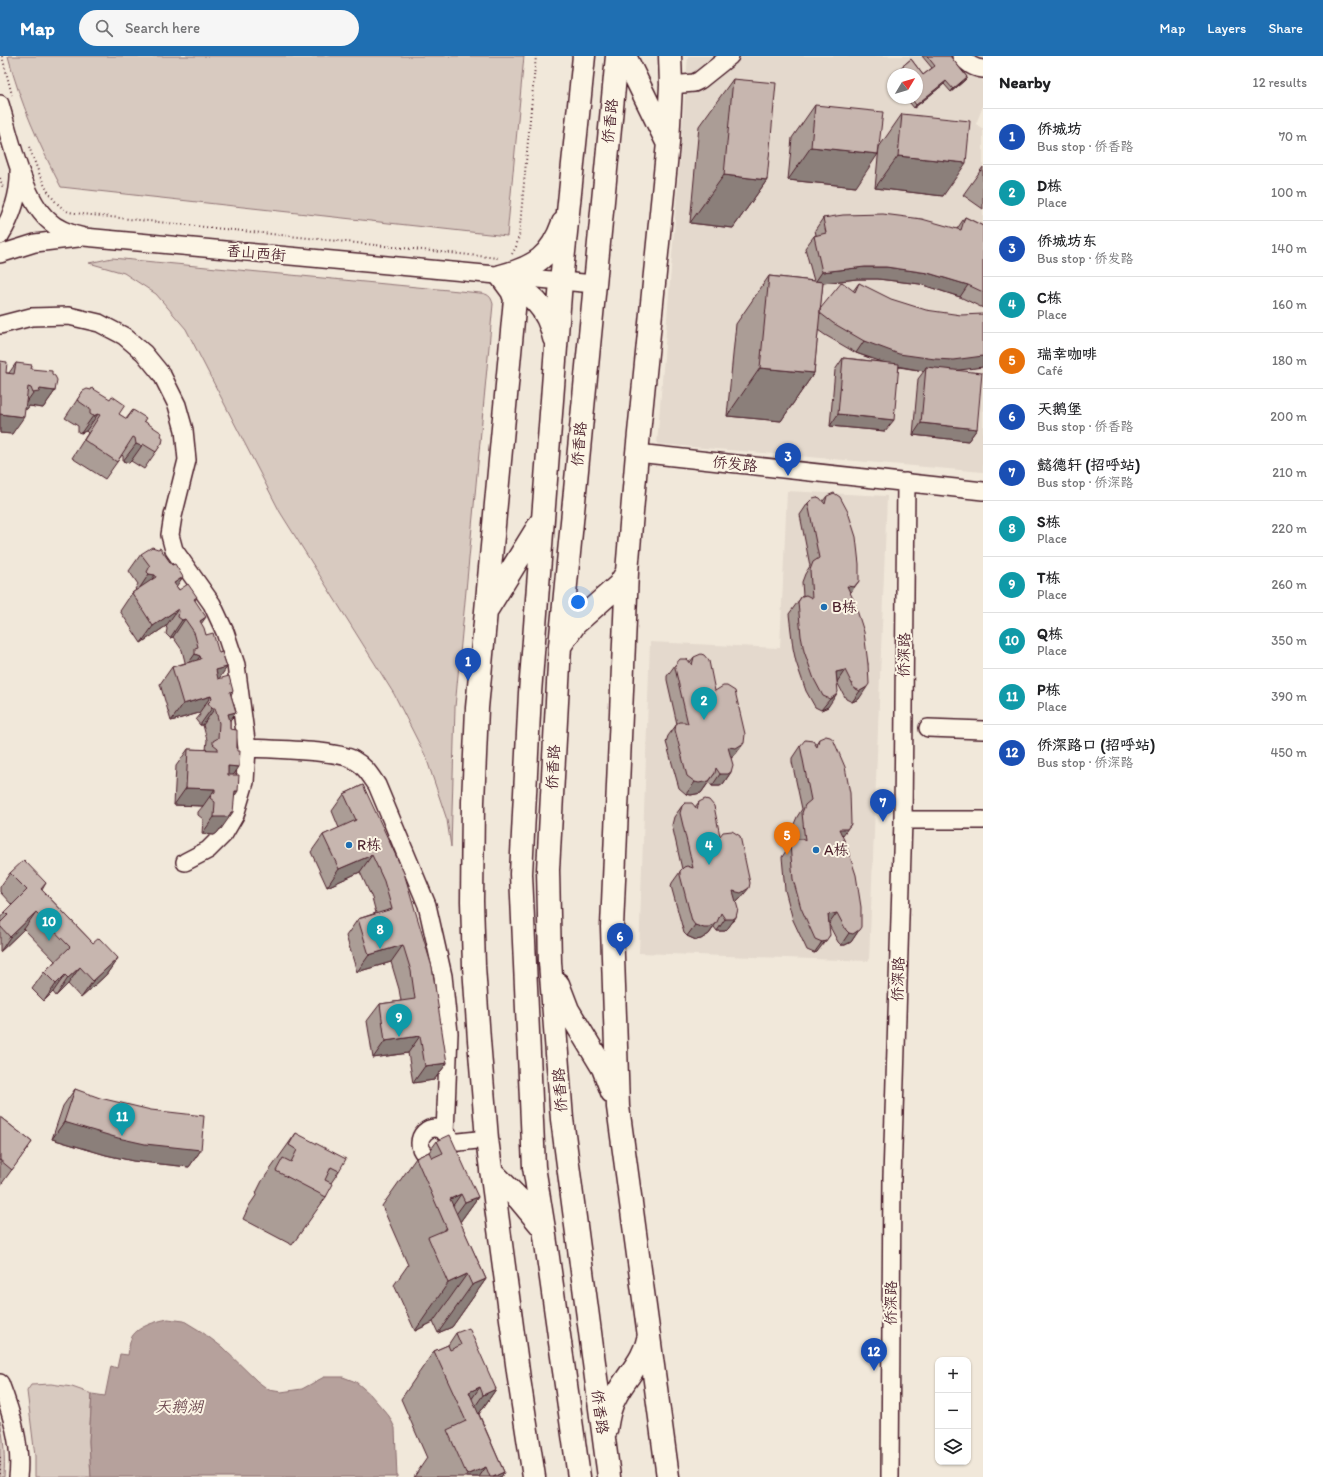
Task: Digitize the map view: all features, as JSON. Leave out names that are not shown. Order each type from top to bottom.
[{"type":"main road","name":"侨香路","points":[[580,1477],[534,1167],[521,874],[530,693],[561,281],[584,56]]},
{"type":"main road","name":"侨香路","points":[[609,1477],[562,1119],[550,962],[548,870],[560,646],[617,56]]},
{"type":"main road","points":[[625,56],[668,143]]},
{"type":"main road","points":[[668,1477],[618,1106],[612,927],[627,572],[637,453],[668,143],[671,85],[670,56]]},
{"type":"main road","points":[[503,267],[519,271],[530,267],[539,261],[555,242],[568,209]]},
{"type":"main road","points":[[503,267],[541,306],[552,326],[556,348]]},
{"type":"main road","points":[[503,267],[515,300],[477,708],[473,802],[472,901],[478,1033],[487,1139],[518,1372],[534,1477]]},
{"type":"main road","points":[[551,414],[581,417]]},
{"type":"main road","points":[[485,614],[543,519]]},
{"type":"main road","points":[[560,646],[575,624],[618,584],[627,572]]},
{"type":"main road","points":[[550,962],[568,1010],[603,1068],[618,1106]]},
{"type":"main road","points":[[491,1171],[519,1199],[544,1229]]},
{"type":"main road","points":[[604,1447],[608,1419],[613,1401],[642,1357],[646,1349],[649,1331]]},
{"type":"street","points":[[961,56],[968,65],[983,69]]},
{"type":"street","points":[[671,85],[694,83],[700,80],[728,57]]},
{"type":"street","name":"香山西街","points":[[0,104],[19,165],[32,199],[43,215],[55,226],[62,230],[84,237],[503,267],[561,281],[594,284]]},
{"type":"street","points":[[0,236],[10,217],[15,202],[19,182],[19,165]]},
{"type":"street","points":[[0,254],[35,243],[84,237]]},
{"type":"street","points":[[0,325],[31,317],[68,316],[99,323],[124,336],[144,353],[162,376],[177,405],[184,430],[187,460],[173,516],[170,535],[174,550],[212,604],[225,632],[236,665],[247,748],[245,782],[235,815],[224,834],[208,850],[185,862]]},
{"type":"street","name":"侨发路","points":[[637,453],[983,491]]},
{"type":"street","name":"侨深路","points":[[890,1477],[892,1178],[903,820],[906,482]]},
{"type":"street","points":[[928,728],[983,730]]},
{"type":"street","points":[[247,748],[307,752],[335,755],[353,759],[366,768],[377,785],[427,905],[443,976],[449,1033],[447,1138],[487,1139]]},
{"type":"street","points":[[903,820],[983,820]]},
{"type":"street","points":[[0,1383],[16,1432],[18,1477]]},
{"type":"path","points":[[512,254],[519,236],[536,56]]},
{"type":"path","points":[[26,142],[46,188],[56,202],[68,212],[490,258],[503,267]]},
{"type":"path","points":[[0,1457],[0,1477]]},
{"type":"shaded area","points":[[8,56],[524,56],[507,236],[61,187],[31,123],[18,90]]},
{"type":"shaded area","points":[[688,56],[969,56],[983,74],[983,106],[976,124],[983,129],[983,472],[657,444]]},
{"type":"shaded area","points":[[112,258],[480,293],[490,297],[493,304],[455,707],[451,847],[447,820],[426,757],[394,694],[280,512],[186,329],[156,294],[124,273],[89,263]]},
{"type":"shaded area","points":[[787,491],[887,496],[869,961],[639,953],[650,642],[780,648]]},
{"type":"shaded area","points":[[51,1384],[72,1387],[92,1394],[89,1441],[91,1477],[35,1477],[35,1456],[27,1391],[31,1385]]},
{"type":"shaded area","points":[[0,1421],[4,1449],[4,1477],[0,1477]]},
{"type":"water","name":"天鹅湖","points":[[168,1319],[184,1321],[202,1332],[222,1347],[257,1381],[269,1390],[281,1392],[302,1389],[324,1377],[343,1377],[356,1382],[370,1394],[389,1416],[395,1428],[397,1477],[91,1477],[89,1441],[92,1394],[105,1396],[111,1366],[117,1368],[120,1354],[128,1355],[131,1339],[137,1331],[153,1323]]},
{"type":"building","points":[[927,56],[950,56],[967,77],[953,89],[946,81],[923,99],[923,75],[935,66]]},
{"type":"building","points":[[911,59],[918,68],[900,68]]},
{"type":"building","points":[[733,79],[776,83],[767,180],[724,175]]},
{"type":"building","points":[[815,105],[883,112],[878,154],[811,147]]},
{"type":"building","points":[[902,114],[970,121],[966,163],[898,156]]},
{"type":"building","points":[[883,214],[922,219],[961,230],[965,217],[983,226],[983,292],[968,285],[928,273],[886,267],[865,267],[822,272],[814,236],[826,233],[823,218],[843,215]]},
{"type":"building","points":[[769,276],[823,282],[814,373],[760,368]]},
{"type":"building","points":[[842,282],[855,292],[859,283],[891,299],[926,310],[961,315],[983,314],[983,356],[953,360],[935,359],[899,354],[864,341],[833,323],[820,313],[820,309]]},
{"type":"building","points":[[843,358],[899,364],[894,420],[838,414]]},
{"type":"building","points":[[0,361],[7,362],[6,373],[14,374],[16,363],[32,365],[31,369],[52,371],[52,374],[57,380],[55,391],[40,389],[39,392],[33,393],[31,388],[28,387],[24,417],[0,414]]},
{"type":"building","points":[[926,367],[982,373],[977,429],[921,423]]},
{"type":"building","points":[[92,388],[110,399],[112,396],[125,405],[119,414],[127,419],[133,410],[146,418],[144,421],[162,433],[162,443],[156,452],[143,444],[141,446],[136,444],[135,438],[133,437],[117,462],[84,440],[100,415],[98,414],[93,416],[90,414],[90,409],[77,400],[83,391],[87,389],[91,390]]},
{"type":"building","name":"B栋","points":[[834,493],[840,497],[848,512],[856,537],[859,581],[854,587],[847,586],[854,601],[864,632],[869,684],[860,691],[854,688],[845,670],[836,672],[838,692],[830,699],[823,696],[814,679],[804,651],[798,602],[802,596],[806,595],[812,598],[810,570],[813,562],[819,558],[808,503],[813,498],[817,497],[820,498],[825,504],[827,496]]},
{"type":"building","points":[[152,547],[158,549],[160,548],[172,565],[175,564],[183,577],[174,583],[179,590],[188,584],[197,597],[194,599],[206,617],[200,621],[206,635],[213,633],[219,653],[222,652],[227,667],[216,670],[218,679],[229,676],[233,691],[230,692],[236,712],[228,714],[230,729],[237,730],[237,751],[240,751],[239,767],[228,766],[228,775],[239,775],[238,791],[235,791],[233,812],[226,817],[214,817],[215,802],[210,798],[215,792],[215,789],[186,788],[188,749],[218,750],[218,748],[213,744],[213,741],[218,738],[219,723],[215,708],[212,708],[208,703],[212,699],[211,696],[183,704],[172,667],[201,659],[200,656],[195,654],[195,648],[198,647],[194,632],[185,619],[182,620],[178,617],[178,609],[153,626],[132,593],[156,577],[155,575],[147,572],[150,566],[141,554]]},
{"type":"building","points":[[701,654],[704,655],[709,661],[715,691],[723,686],[727,686],[735,691],[745,734],[744,743],[736,748],[728,747],[733,765],[731,772],[728,774],[720,774],[716,768],[715,773],[709,781],[699,783],[687,776],[675,730],[676,724],[679,722],[685,722],[688,724],[675,665],[680,659],[687,659],[692,665],[694,657]]},
{"type":"building","name":"A栋","points":[[826,736],[833,739],[845,767],[850,793],[851,824],[847,829],[839,829],[846,844],[856,875],[861,907],[861,927],[853,934],[849,933],[837,913],[828,915],[830,935],[826,941],[822,942],[815,939],[801,908],[793,879],[790,845],[794,839],[802,839],[805,841],[802,813],[805,805],[811,800],[800,746],[805,740],[813,741],[817,747],[819,739]]},
{"type":"building","points":[[363,785],[404,873],[432,967],[447,1063],[425,1066],[420,1036],[385,1041],[380,1004],[415,999],[411,971],[403,945],[369,955],[358,919],[392,909],[384,881],[372,855],[339,869],[323,835],[356,820],[344,794]]},
{"type":"building","points":[[705,799],[709,800],[714,806],[720,836],[723,832],[732,831],[740,836],[750,883],[749,888],[741,893],[733,891],[738,909],[736,917],[733,919],[725,919],[721,913],[717,922],[709,928],[695,925],[692,921],[680,875],[680,871],[684,867],[687,866],[693,868],[680,813],[682,806],[685,803],[692,803],[697,809],[699,802]]},
{"type":"building","points":[[24,860],[46,883],[41,889],[93,943],[99,938],[118,958],[93,981],[80,967],[68,978],[65,975],[56,984],[44,972],[70,947],[36,912],[10,937],[0,926],[0,923],[8,915],[5,912],[27,890],[10,873]]},
{"type":"building","points":[[75,1089],[100,1098],[151,1110],[204,1116],[201,1150],[145,1144],[118,1138],[64,1122]]},
{"type":"building","points":[[0,1117],[32,1142],[12,1170],[0,1160]]},
{"type":"building","points":[[296,1133],[346,1159],[339,1171],[331,1167],[325,1180],[333,1184],[326,1197],[276,1171],[283,1158],[291,1162],[297,1150],[289,1145]]},
{"type":"building","points":[[450,1135],[478,1197],[465,1202],[461,1194],[450,1199],[486,1279],[472,1285],[467,1274],[448,1283],[428,1237],[447,1229],[416,1158],[429,1152],[432,1158],[443,1153],[437,1141]]},
{"type":"building","points":[[469,1328],[496,1389],[483,1395],[480,1387],[469,1392],[504,1472],[493,1477],[490,1477],[486,1467],[467,1475],[447,1430],[466,1421],[434,1351],[448,1345],[450,1350],[461,1345],[456,1333]]},
{"type":"place","name":"侨城坊东","points":[[788,476]]},
{"type":"place","name":"B栋","points":[[824,607]]},
{"type":"place","name":"侨城坊","points":[[468,681]]},
{"type":"place","name":"D栋","points":[[704,720]]},
{"type":"place","name":"懿德轩 (招呼站)","points":[[883,822]]},
{"type":"place","name":"R栋","points":[[349,845]]},
{"type":"place","name":"A栋","points":[[816,850]]},
{"type":"place","name":"瑞幸咖啡","points":[[787,855]]},
{"type":"place","name":"C栋","points":[[709,865]]},
{"type":"place","name":"Q栋","points":[[49,941]]},
{"type":"place","name":"S栋","points":[[380,949]]},
{"type":"place","name":"天鹅堡","points":[[620,956]]},
{"type":"place","name":"T栋","points":[[399,1037]]},
{"type":"place","name":"P栋","points":[[122,1136]]},
{"type":"place","name":"侨深路口 (招呼站)","points":[[874,1371]]}]
